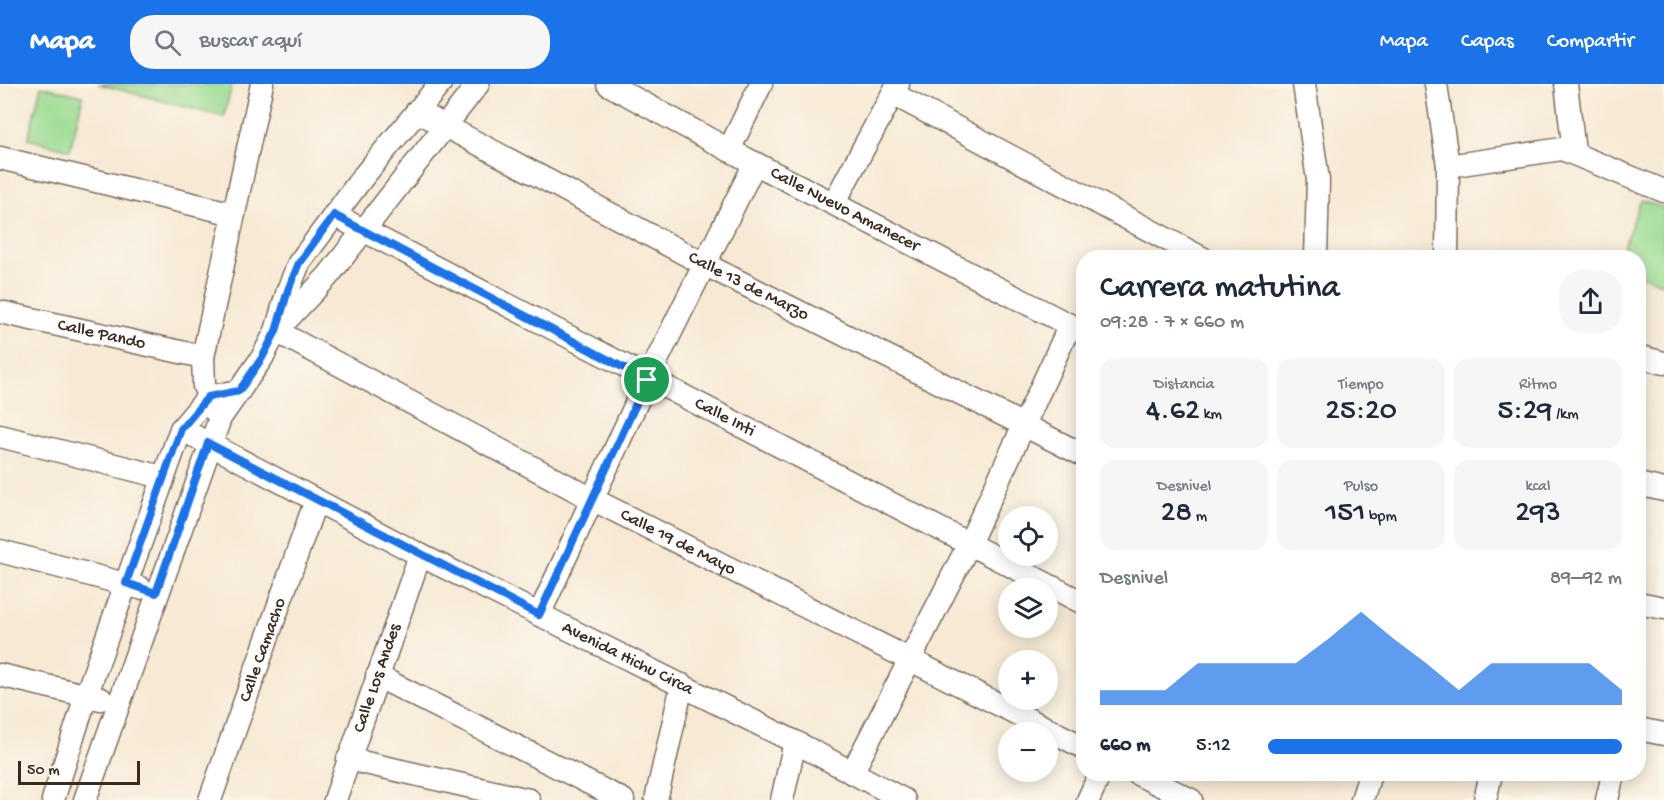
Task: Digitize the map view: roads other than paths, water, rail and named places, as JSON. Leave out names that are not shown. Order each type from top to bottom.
[{"type":"street","points":[[220,418],[208,397],[202,376],[202,357],[262,84]]},
{"type":"street","points":[[85,800],[208,443],[220,418],[262,358],[276,331],[299,263],[334,215],[440,84]]},
{"type":"street","points":[[276,331],[328,276],[478,84]]},
{"type":"street","name":"Calle Nuevo Amanecer","points":[[608,84],[729,150],[1076,328]]},
{"type":"street","points":[[729,150],[761,84]]},
{"type":"street","points":[[1304,84],[1317,180],[1316,250]]},
{"type":"street","points":[[1436,84],[1448,166],[1447,250]]},
{"type":"street","points":[[1566,84],[1574,152]]},
{"type":"street","points":[[834,203],[895,89],[1185,250]]},
{"type":"street","name":"Calle 13 de Marzo","points":[[417,111],[704,264],[1076,451]]},
{"type":"street","points":[[1448,166],[1548,150],[1574,152],[1664,191]]},
{"type":"street","points":[[0,158],[234,214]]},
{"type":"street","points":[[539,615],[594,500],[647,380],[755,163]]},
{"type":"street","name":"Calle Inti","points":[[334,215],[647,380],[1076,599]]},
{"type":"street","name":"Calle Pando","points":[[0,312],[202,357]]},
{"type":"street","name":"Calle 19 de Mayo","points":[[276,331],[594,500],[1076,743]]},
{"type":"street","points":[[852,773],[969,544],[1025,425],[1076,331]]},
{"type":"street","points":[[1646,358],[1664,363]]},
{"type":"street","points":[[53,800],[86,696],[162,477],[181,429],[208,397],[239,391]]},
{"type":"street","name":"Avenida Hichu Circa","points":[[181,429],[420,555],[795,742],[904,800]]},
{"type":"street","points":[[0,436],[162,477]]},
{"type":"street","points":[[1646,486],[1664,490]]},
{"type":"street","name":"Calle Camacho","points":[[210,800],[316,500]]},
{"type":"street","points":[[0,551],[126,583],[156,593]]},
{"type":"street","name":"Calle Los Andes","points":[[335,800],[420,555]]},
{"type":"street","points":[[1646,605],[1664,608]]},
{"type":"street","points":[[0,675],[117,703]]},
{"type":"street","points":[[378,676],[623,800]]},
{"type":"street","points":[[656,800],[682,685]]},
{"type":"street","points":[[1646,731],[1664,734]]},
{"type":"street","points":[[782,800],[795,742]]},
{"type":"street","points":[[348,759],[529,800]]},
{"type":"street","points":[[1088,800],[1097,781]]},
{"type":"street","points":[[1152,781],[1191,800]]},
{"type":"street","points":[[1362,800],[1368,781]]},
{"type":"street","points":[[1485,800],[1489,781]]},
{"type":"street","points":[[1607,800],[1611,781]]}]
